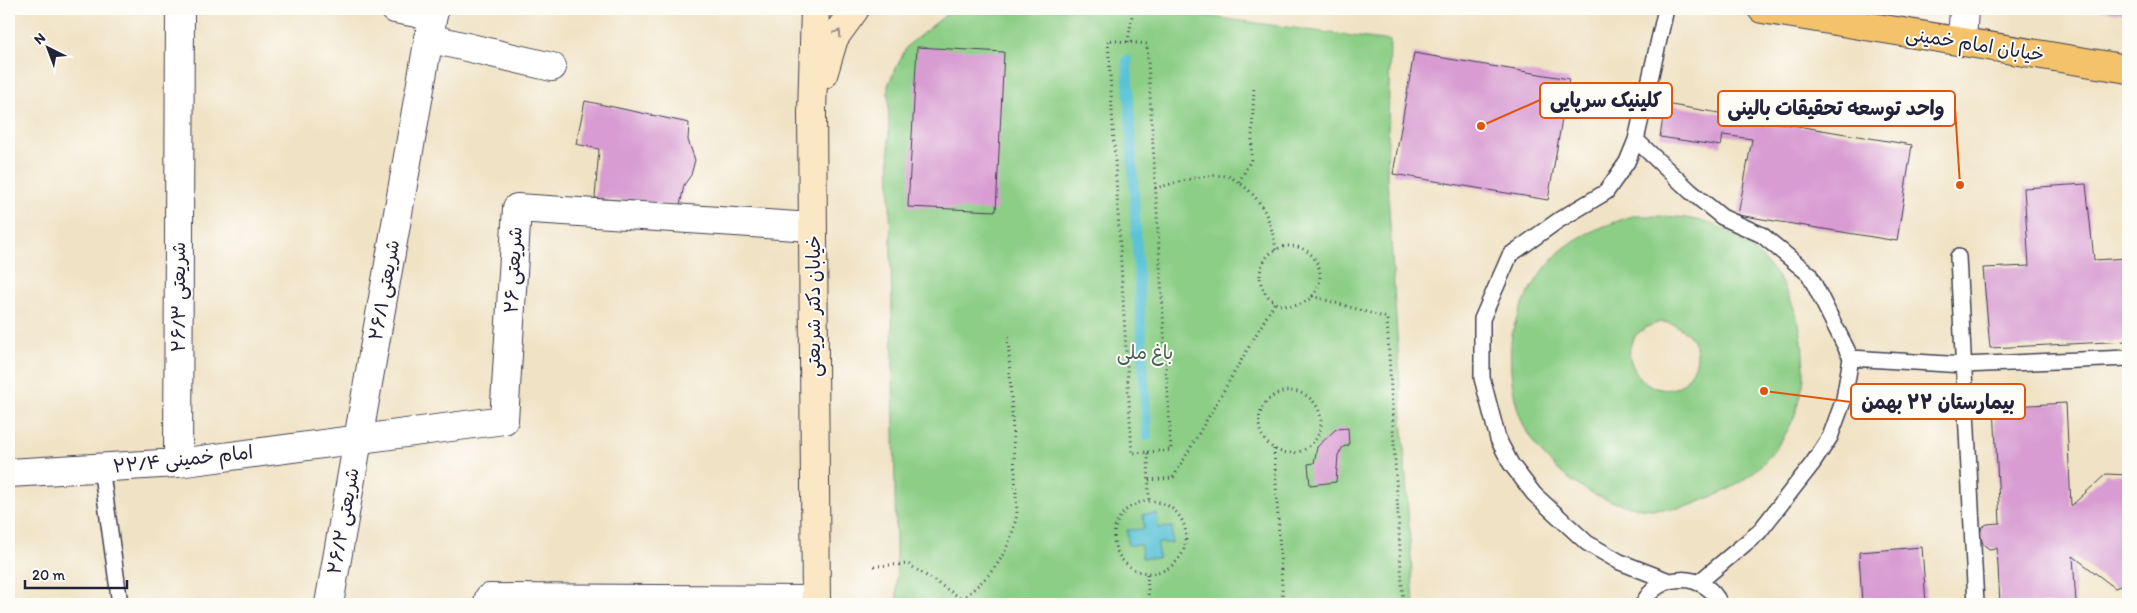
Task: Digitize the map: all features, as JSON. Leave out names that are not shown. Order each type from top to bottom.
[{"type":"main road","name":"خیابان دکتر شریعتی","points":[[815,9],[812,113],[812,227],[816,602]]},
{"type":"main road","points":[[812,113],[834,38],[856,9]]},
{"type":"main road","name":"خیابان امام خمینی","points":[[1762,9],[2128,69]]},
{"type":"street","name":"شریعتی ۲۶/۳","points":[[178,462],[180,9]]},
{"type":"street","points":[[395,9],[432,21],[552,67]]},
{"type":"street","points":[[1962,41],[1964,9]]},
{"type":"street","name":"شریعتی ۲۶/۱","points":[[357,438],[432,21]]},
{"type":"street","name":"شریعتی ۲۶","points":[[357,438],[504,420],[517,208],[812,227]]},
{"type":"street","name":"امام خمینی ۲۲/۴","points":[[9,473],[178,462],[357,438]]},
{"type":"street","name":"شریعتی ۲۶/۲","points":[[329,604],[357,438]]},
{"type":"street","points":[[488,601],[816,602]]},
{"type":"lane","points":[[1666,9],[1636,140],[1627,162],[1606,192],[1559,220],[1510,255],[1482,319],[1482,378],[1498,439],[1510,464],[1534,494],[1587,543],[1620,562],[1670,581]]},
{"type":"lane","points":[[1636,140],[1690,191],[1722,217],[1762,235],[1808,274],[1851,358],[1844,399],[1830,437],[1817,457],[1759,532],[1698,583]]},
{"type":"lane","points":[[1958,257],[1976,604]]},
{"type":"lane","points":[[1851,358],[1963,365],[2128,358]]},
{"type":"lane","points":[[101,468],[120,604]]},
{"type":"lane","points":[[1643,604],[1646,597],[1656,587],[1670,581],[1684,579],[1698,583],[1710,590],[1720,604]]},
{"type":"path","points":[[1128,42],[1133,9]]},
{"type":"path","points":[[1108,40],[1146,44],[1155,188],[1170,450],[1132,453],[1108,40]]},
{"type":"path","points":[[1239,182],[1251,160],[1254,86]]},
{"type":"path","points":[[1155,188],[1210,176],[1230,176],[1251,191],[1263,207],[1273,228],[1276,250]]},
{"type":"path","points":[[1285,246],[1295,247],[1312,255],[1320,273],[1319,283],[1312,296],[1300,305],[1290,306],[1275,302],[1264,293],[1260,273],[1268,256],[1276,250],[1285,246]]},
{"type":"path","points":[[1312,296],[1387,318],[1403,604]]},
{"type":"path","points":[[1149,480],[1173,478],[1275,302]]},
{"type":"path","points":[[962,599],[978,586],[1000,561],[1011,541],[1017,514],[1008,336]]},
{"type":"path","points":[[1274,449],[1284,453],[1294,453],[1313,443],[1321,424],[1320,413],[1315,403],[1299,392],[1279,393],[1271,398],[1264,405],[1258,424],[1266,442],[1274,449],[1283,604]]},
{"type":"path","points":[[1148,452],[1149,501]]},
{"type":"path","points":[[1149,501],[1172,508],[1180,516],[1187,538],[1178,561],[1158,573],[1147,574],[1135,570],[1125,563],[1118,554],[1114,542],[1117,524],[1127,509],[1137,503],[1149,501]]},
{"type":"path","points":[[874,566],[908,564],[970,604]]},
{"type":"path","points":[[1147,574],[1149,604]]},
{"type":"green space","name":"باغ ملی","points":[[953,9],[1152,9],[1390,41],[1387,177],[1414,604],[897,604],[888,85],[907,46]]},
{"type":"green space","points":[[1632,216],[1667,216],[1702,221],[1723,229],[1740,240],[1770,267],[1781,282],[1797,317],[1801,336],[1804,369],[1803,385],[1795,416],[1776,448],[1758,468],[1736,485],[1724,492],[1685,507],[1638,508],[1616,503],[1574,483],[1540,451],[1522,422],[1515,400],[1511,376],[1511,342],[1513,331],[1526,298],[1538,277],[1569,244],[1600,228]],"holes":[[[1661,322],[1686,332],[1692,338],[1697,354],[1692,372],[1679,386],[1664,390],[1649,385],[1638,374],[1631,360],[1631,345],[1640,332]]]},
{"type":"water","points":[[1143,514],[1157,514],[1158,528],[1172,527],[1172,543],[1158,543],[1158,558],[1142,558],[1141,545],[1128,545],[1127,530],[1144,529]]},
{"type":"building","points":[[2128,9],[2128,14],[2101,10]]},
{"type":"building","points":[[917,47],[1004,52],[996,211],[908,207]]},
{"type":"building","points":[[1414,53],[1569,79],[1548,200],[1393,174]]},
{"type":"building","points":[[585,101],[689,123],[688,140],[695,160],[691,175],[684,185],[680,206],[595,198],[599,149],[576,144]]},
{"type":"building","points":[[1665,104],[1912,145],[1897,241],[1738,215],[1752,139],[1723,135],[1721,146],[1660,137]]},
{"type":"building","points":[[2086,184],[2094,260],[2128,258],[2128,341],[1990,348],[1983,268],[2029,266],[2024,188]]},
{"type":"building","points":[[2066,403],[2071,506],[2106,474],[2128,475],[2128,583],[2115,588],[2073,556],[2076,604],[2000,604],[1997,548],[1989,549],[1983,544],[1980,534],[1982,527],[1987,524],[2000,523],[1994,407]]},
{"type":"building","points":[[1348,428],[1349,445],[1343,447],[1338,455],[1336,482],[1310,485],[1308,464],[1314,463],[1317,447],[1336,429]]},
{"type":"building","points":[[1922,547],[1926,604],[1862,604],[1859,552]]},
{"type":"waterway","points":[[1127,60],[1147,436]]},
{"type":"place","name":"کلینیک سرپایی","points":[[1481,126]]},
{"type":"place","name":"واحد توسعه تحقیقات بالینی","points":[[1960,185]]},
{"type":"place","name":"بیمارستان ۲۲ بهمن","points":[[1764,391]]}]
